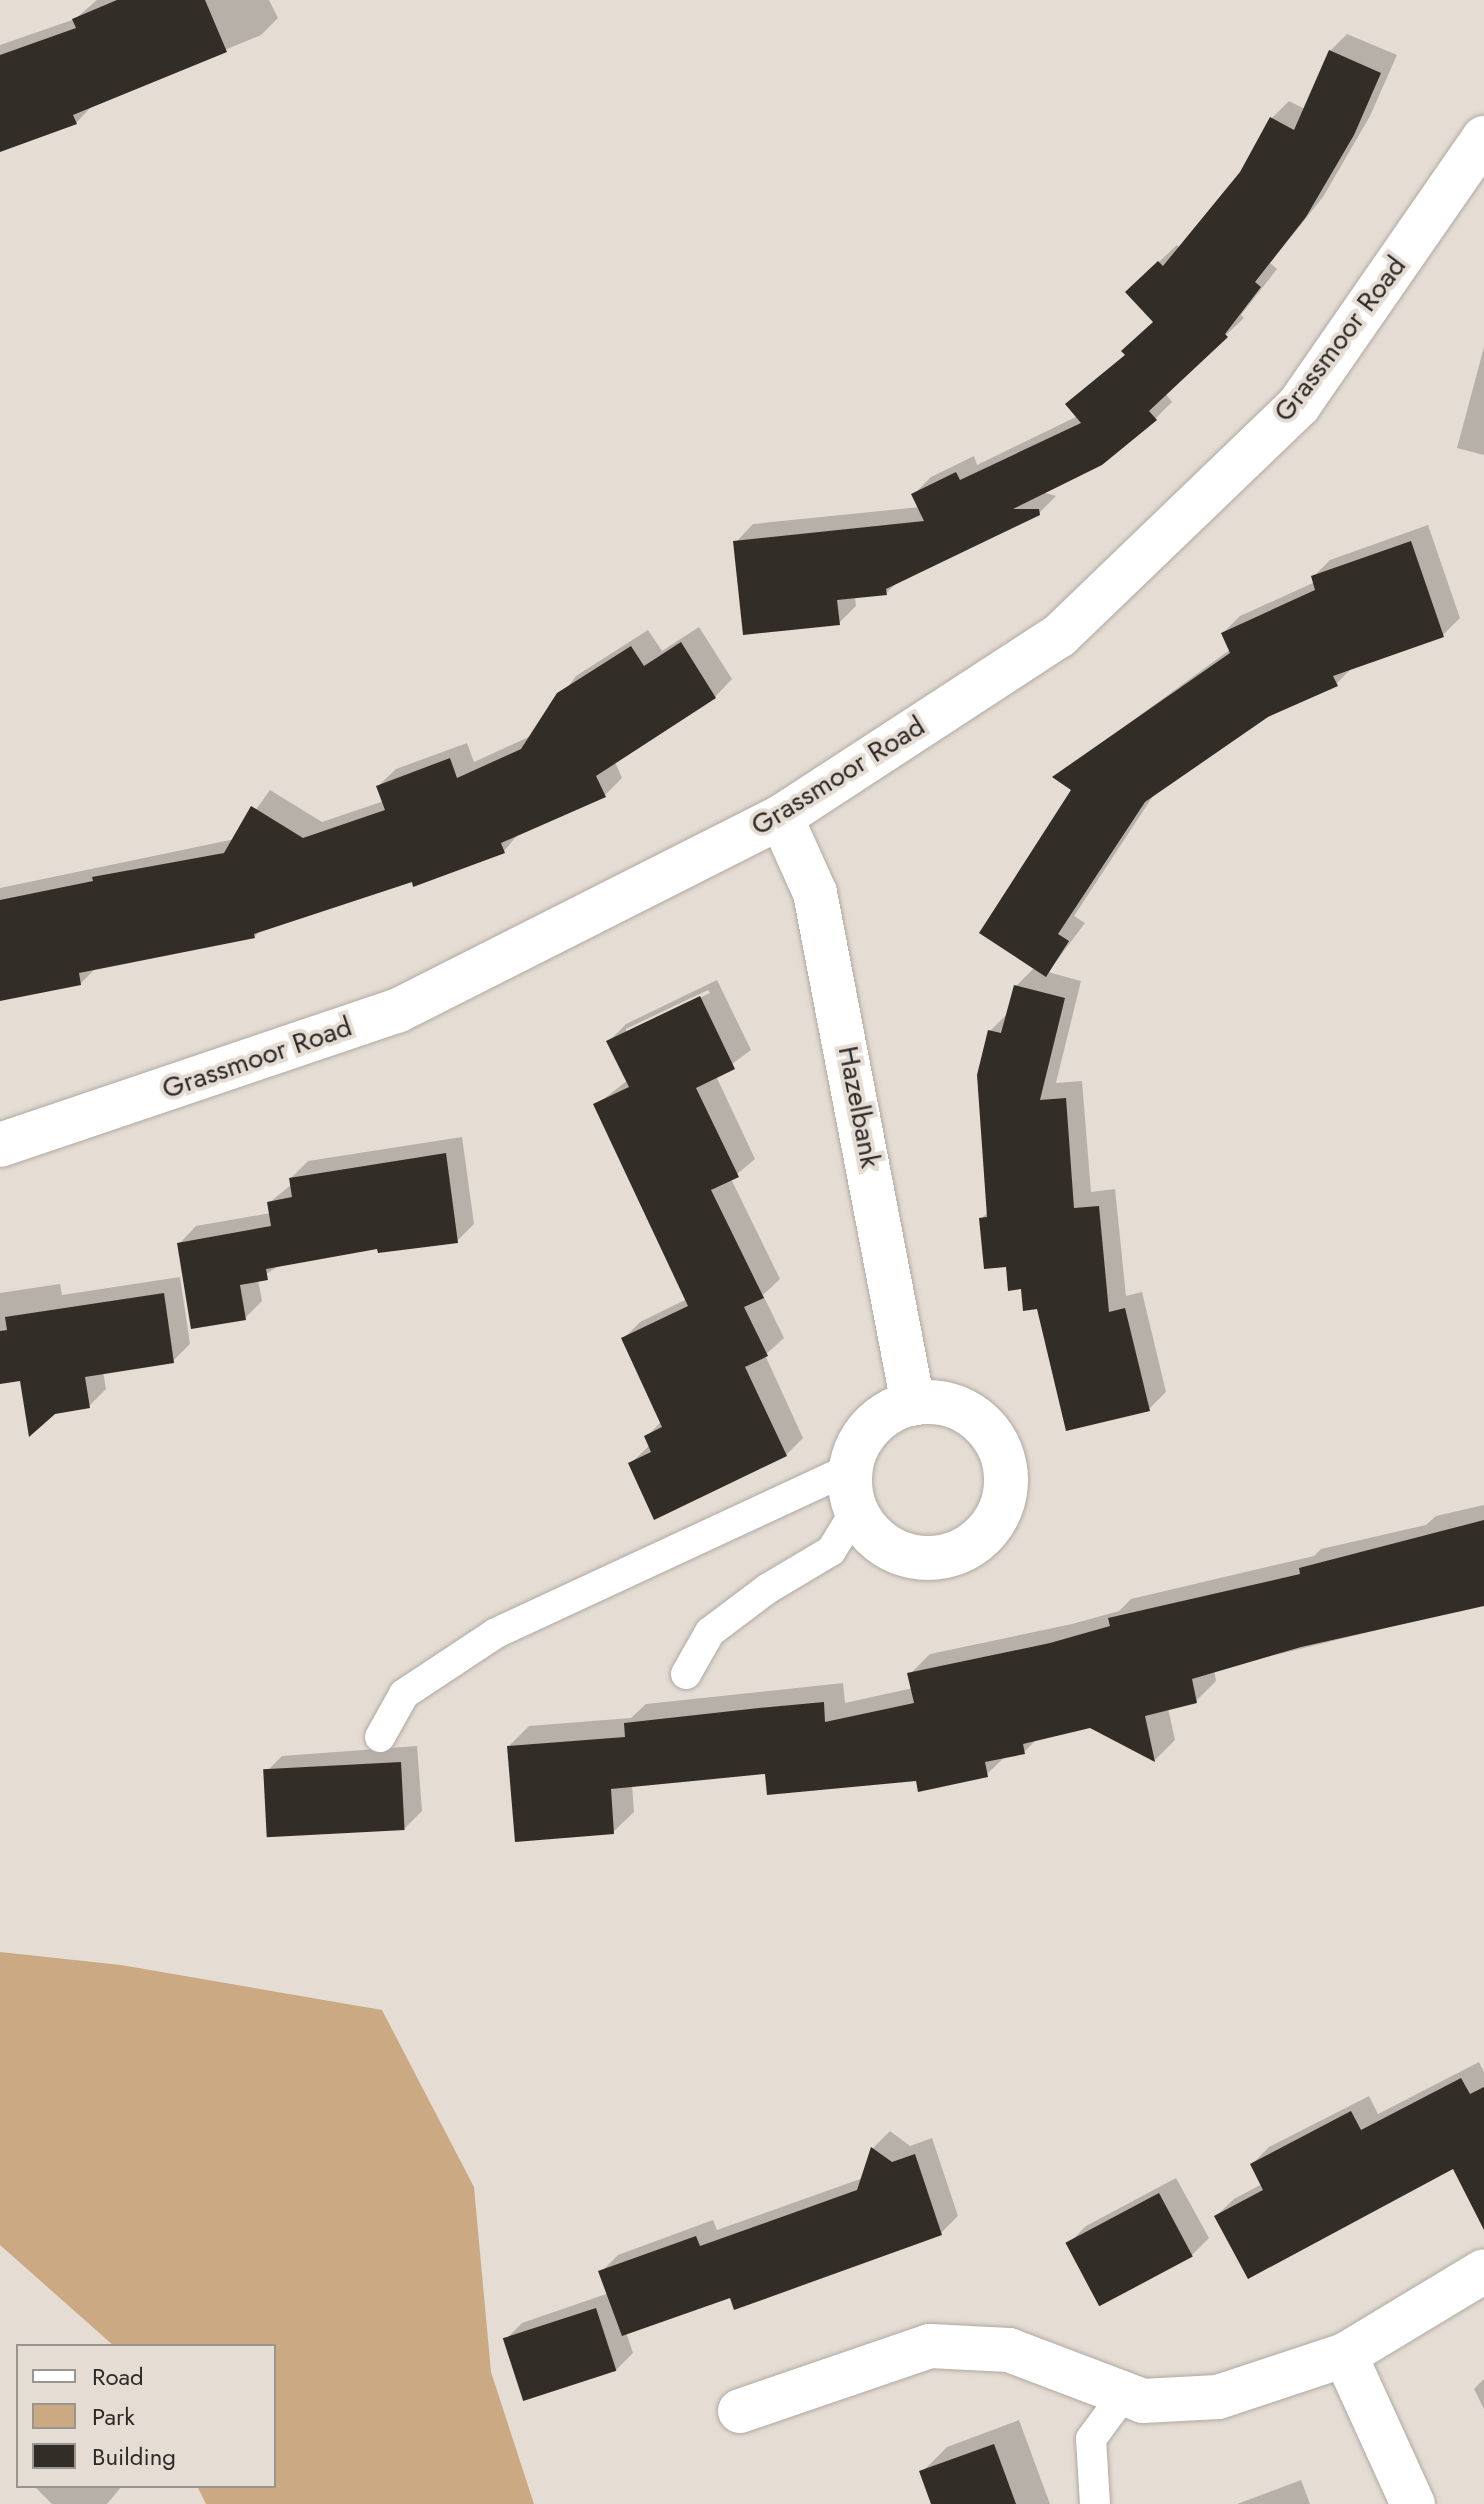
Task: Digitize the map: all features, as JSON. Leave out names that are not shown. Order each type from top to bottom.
[{"type":"street","name":"Grassmoor Road","points":[[0,1145],[397,1011],[781,817],[1059,636],[1299,405],[1484,138]]},
{"type":"street","name":"Hazelbank","points":[[781,817],[815,893],[913,1404]]},
{"type":"street","points":[[913,1404],[955,1406],[978,1420],[998,1444],[1006,1475],[993,1524],[968,1547],[938,1558],[907,1556],[872,1536],[855,1512],[851,1468],[872,1424],[897,1407],[913,1404]]},
{"type":"street","points":[[740,2411],[930,2346],[1009,2350],[1143,2401],[1218,2397],[1345,2355],[1484,2271]]},
{"type":"street","points":[[1345,2355],[1413,2504]]},
{"type":"lane","points":[[380,1737],[404,1694],[483,1641],[851,1468]]},
{"type":"lane","points":[[686,1674],[710,1632],[767,1589],[831,1551],[855,1512]]},
{"type":"lane","points":[[1095,2504],[1091,2439],[1124,2394]]},
{"type":"green space","points":[[0,1952],[121,1965],[382,2010],[474,2187],[491,2372],[534,2504],[206,2504],[198,2488],[276,2488],[276,2344],[112,2344],[0,2245]]},
{"type":"building","points":[[117,0],[205,0],[227,52],[73,115],[77,124],[0,152],[0,55],[76,28],[72,19]]},
{"type":"building","points":[[1329,50],[1381,73],[1354,135],[1306,217],[1255,282],[1261,287],[1225,334],[1228,337],[1149,411],[1157,420],[1102,465],[1013,509],[1039,509],[1040,515],[886,589],[887,595],[837,600],[840,625],[743,635],[733,541],[924,521],[911,494],[956,472],[960,480],[1081,423],[1065,404],[1125,355],[1121,351],[1153,322],[1125,292],[1158,261],[1163,266],[1240,172],[1270,117],[1294,130]]},
{"type":"building","points":[[1411,541],[1444,637],[1333,676],[1338,686],[1268,717],[1145,802],[1058,934],[1069,941],[1046,977],[979,933],[1071,790],[1052,777],[1230,653],[1221,633],[1315,590],[1311,576]]},
{"type":"building","points":[[681,642],[716,698],[596,776],[606,797],[501,843],[505,853],[413,887],[412,882],[254,934],[255,938],[79,973],[81,985],[0,1001],[0,900],[93,881],[92,877],[224,853],[251,806],[303,838],[385,810],[376,786],[450,758],[457,778],[521,749],[557,693],[631,646],[644,666]]},
{"type":"building","points":[[1014,985],[1065,998],[1040,1100],[1066,1098],[1074,1208],[1099,1206],[1109,1312],[1125,1308],[1150,1411],[1066,1431],[1037,1309],[1023,1311],[1021,1289],[1008,1291],[1006,1267],[984,1269],[979,1218],[987,1217],[977,1075],[988,1030],[1001,1033]]},
{"type":"building","points":[[700,996],[735,1069],[696,1088],[739,1177],[711,1190],[764,1298],[744,1307],[768,1356],[745,1367],[787,1456],[654,1520],[628,1463],[651,1452],[644,1436],[662,1427],[621,1338],[688,1306],[593,1104],[629,1087],[606,1041]]},
{"type":"building","points":[[446,1153],[458,1243],[378,1253],[377,1249],[266,1269],[268,1280],[240,1285],[246,1320],[191,1329],[177,1243],[271,1226],[267,1202],[292,1197],[289,1178]]},
{"type":"building","points":[[164,1293],[174,1363],[85,1377],[90,1408],[55,1414],[29,1437],[20,1381],[0,1384],[0,1331],[7,1330],[5,1317]]},
{"type":"building","points":[[1484,1520],[1484,1606],[1301,1647],[1192,1679],[1197,1703],[1145,1716],[1155,1762],[1090,1728],[1023,1744],[1025,1754],[985,1762],[988,1777],[918,1792],[916,1781],[767,1795],[765,1774],[611,1789],[614,1834],[515,1842],[507,1746],[625,1737],[624,1723],[759,1708],[824,1702],[825,1722],[914,1703],[907,1673],[1050,1643],[1110,1626],[1108,1618],[1300,1574],[1299,1568]]},
{"type":"building","points":[[401,1762],[405,1830],[267,1837],[263,1769]]},
{"type":"building","points":[[1461,2078],[1470,2094],[1484,2087],[1484,2230],[1453,2169],[1248,2279],[1214,2216],[1263,2190],[1250,2164],[1351,2111],[1361,2130]]},
{"type":"building","points":[[871,2147],[892,2162],[915,2154],[942,2235],[734,2310],[730,2298],[622,2336],[598,2271],[696,2236],[700,2246],[857,2190]]},
{"type":"building","points":[[1159,2193],[1193,2257],[1099,2306],[1065,2243]]},
{"type":"building","points":[[596,2308],[616,2371],[523,2401],[503,2338]]},
{"type":"building","points":[[994,2444],[1016,2504],[931,2504],[919,2471]]}]
